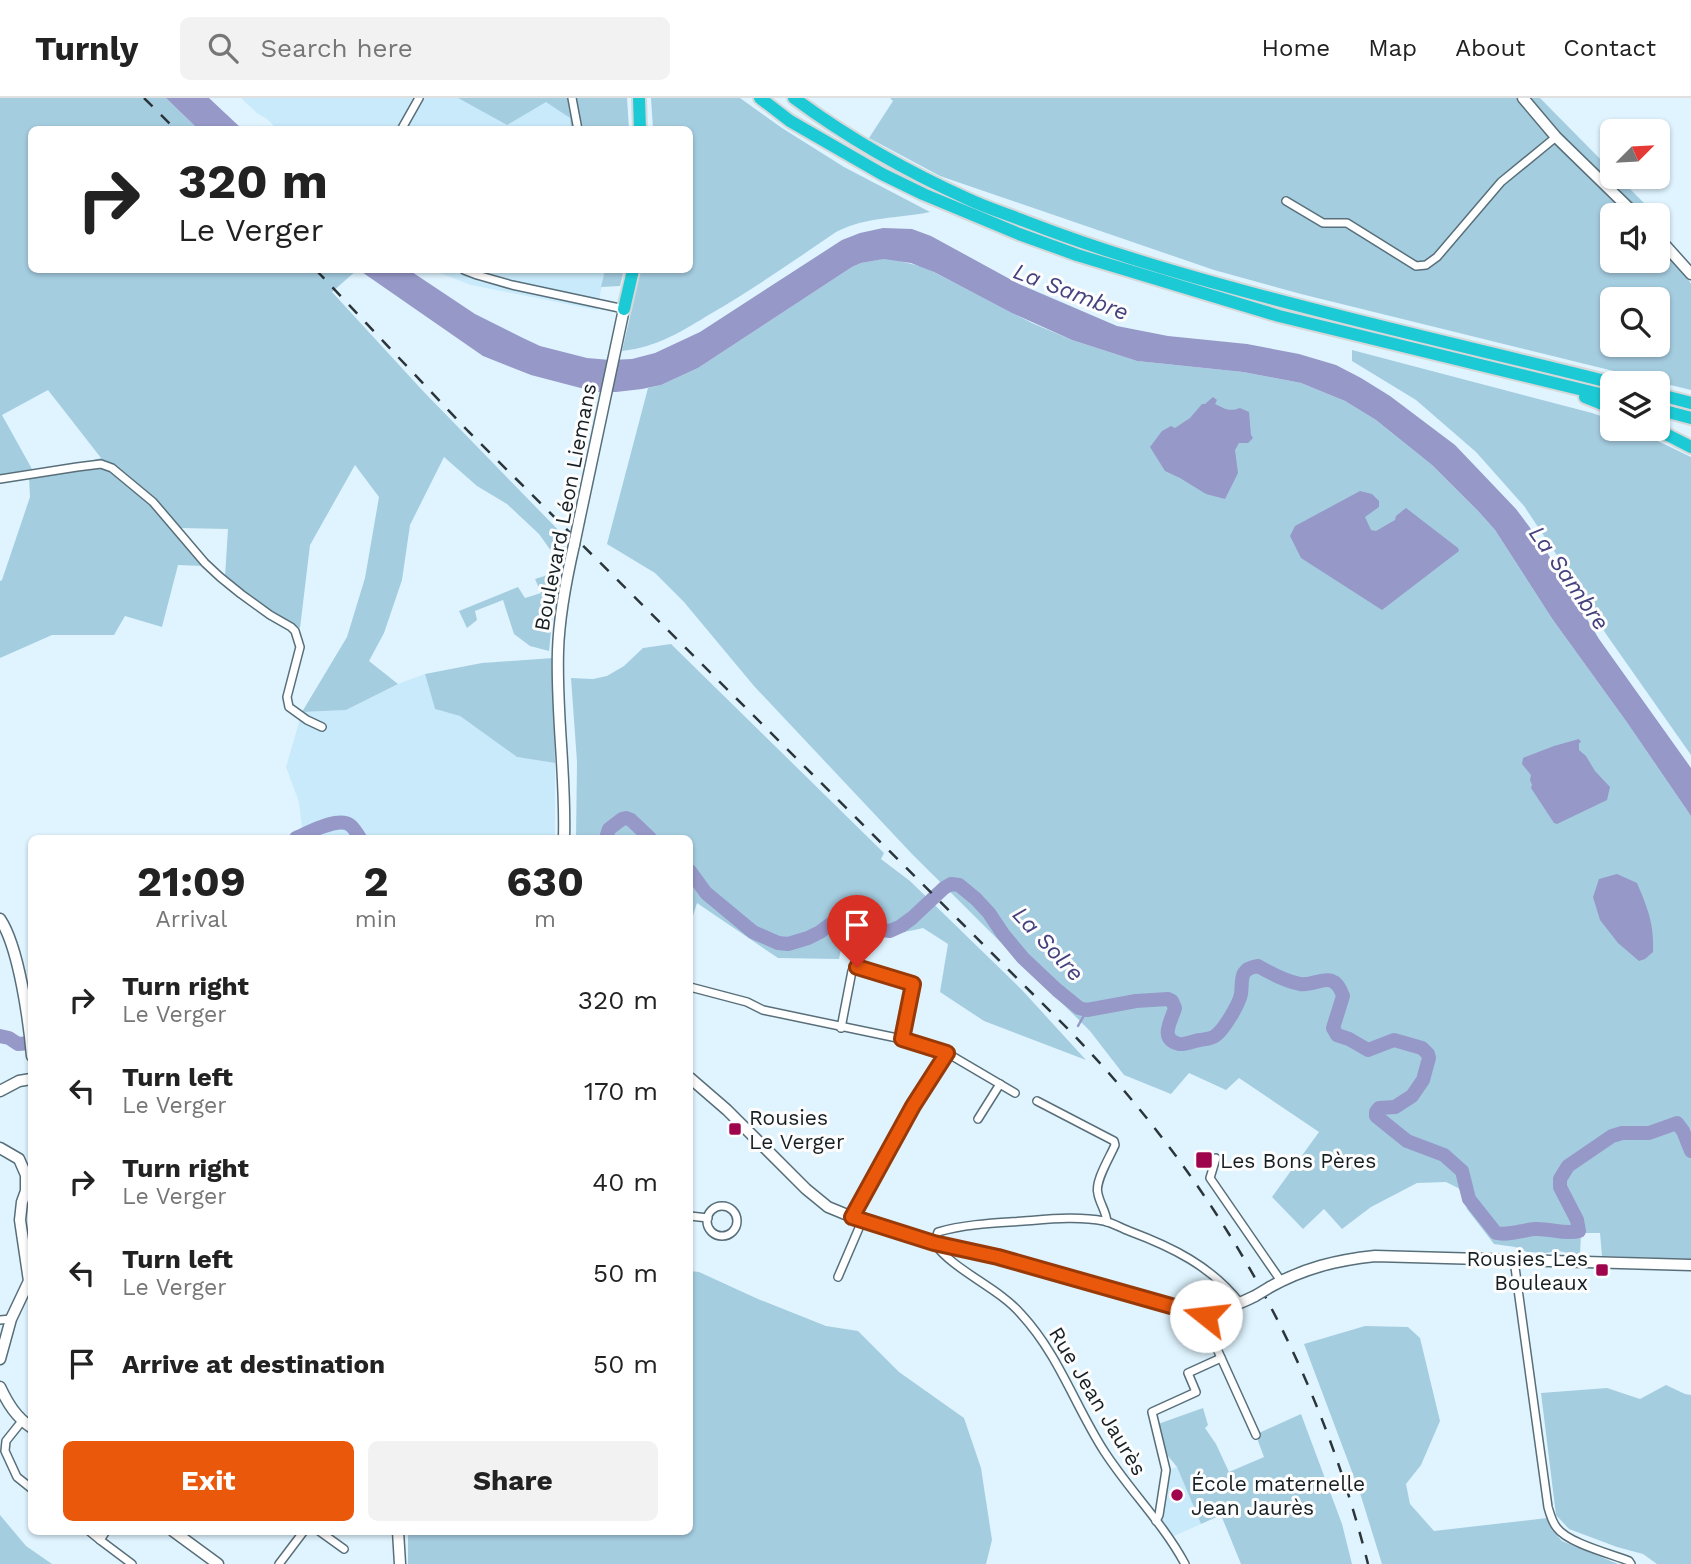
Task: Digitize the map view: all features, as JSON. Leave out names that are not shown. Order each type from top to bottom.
[{"type":"highway","points":[[639,98],[640,126]]},
{"type":"highway","points":[[760,98],[790,121],[882,174],[1019,234],[1077,255],[1279,316],[1600,394]]},
{"type":"highway","points":[[794,98],[848,135],[927,179],[970,200],[1080,242],[1184,275],[1295,305],[1600,380]]},
{"type":"highway","name":"Boulevard Léon Liemans","points":[[624,309],[632,273]]},
{"type":"highway","points":[[1539,379],[1600,403]]},
{"type":"highway","points":[[1670,397],[1691,403]]},
{"type":"highway","points":[[1670,412],[1691,418]]},
{"type":"highway","points":[[1670,436],[1691,447]]},
{"type":"street","points":[[403,126],[419,98]]},
{"type":"street","points":[[572,98],[577,126]]},
{"type":"street","points":[[1523,98],[1556,137],[1624,203]]},
{"type":"street","points":[[1286,201],[1323,223],[1347,223],[1416,266],[1426,265],[1437,257],[1501,182],[1556,137]]},
{"type":"street","points":[[1670,251],[1691,274]]},
{"type":"street","points":[[482,273],[512,285],[624,309]]},
{"type":"street","name":"Boulevard Léon Liemans","points":[[564,835],[558,640],[563,597],[624,309]]},
{"type":"street","points":[[0,479],[101,464],[112,468],[153,502],[220,577],[240,594],[295,631],[300,647],[287,697],[289,706],[307,720],[322,727]]},
{"type":"street","points":[[0,919],[10,939],[28,1017]]},
{"type":"street","points":[[841,1028],[854,969],[913,984],[902,1039]]},
{"type":"street","points":[[693,988],[747,1002],[763,1010],[902,1039],[947,1053],[1015,1093]]},
{"type":"street","points":[[838,1278],[857,1219],[913,1106],[947,1053]]},
{"type":"street","points":[[0,1091],[13,1083],[28,1081]]},
{"type":"street","points":[[693,1081],[822,1203],[857,1219],[934,1243],[998,1257],[1189,1310],[1222,1309],[1255,1296],[1304,1270],[1366,1257],[1691,1265]]},
{"type":"street","points":[[978,1119],[1000,1084]]},
{"type":"street","points":[[1037,1101],[1114,1142],[1098,1182],[1097,1192],[1107,1213],[1107,1222]]},
{"type":"street","points":[[0,1148],[19,1159],[26,1175],[26,1191],[20,1220],[28,1269]]},
{"type":"street","points":[[1216,1158],[1210,1178],[1281,1281]]},
{"type":"street","points":[[716,1208],[727,1208],[736,1216],[735,1229],[728,1235],[719,1236],[709,1227],[708,1218],[716,1208]]},
{"type":"street","points":[[693,1216],[708,1218]]},
{"type":"street","points":[[934,1243],[938,1232],[954,1228],[1046,1219],[1091,1219],[1107,1222],[1195,1261],[1222,1282],[1240,1303]]},
{"type":"street","name":"Rue Jean Jaurès","points":[[934,1243],[950,1259],[1000,1295],[1029,1322],[1052,1354],[1102,1449],[1183,1562]]},
{"type":"street","points":[[1514,1260],[1551,1516],[1563,1534],[1631,1564]]},
{"type":"street","points":[[0,1359],[11,1319],[28,1285]]},
{"type":"street","points":[[1206,1311],[1208,1329],[1256,1435]]},
{"type":"street","points":[[0,1320],[11,1319]]},
{"type":"street","points":[[1156,1521],[1166,1470],[1152,1412],[1196,1392],[1188,1373],[1222,1358]]},
{"type":"street","points":[[0,1387],[8,1404],[28,1425]]},
{"type":"street","points":[[22,1421],[6,1441],[5,1451],[16,1477],[28,1486]]},
{"type":"street","points":[[94,1535],[132,1564]]},
{"type":"street","points":[[100,1539],[103,1535]]},
{"type":"street","points":[[178,1535],[218,1564]]},
{"type":"street","points":[[279,1564],[301,1535]]},
{"type":"street","points":[[325,1535],[344,1549]]},
{"type":"street","points":[[398,1535],[400,1564]]},
{"type":"shaded area","points":[[0,98],[166,98],[195,126],[28,126],[28,273],[354,273],[332,292],[423,391],[566,538],[555,593],[549,651],[530,646],[514,634],[503,600],[475,611],[477,620],[467,628],[459,611],[518,587],[525,598],[541,593],[535,579],[554,573],[556,558],[539,534],[507,504],[477,486],[444,457],[410,525],[402,580],[384,633],[369,661],[398,684],[346,710],[302,712],[347,637],[365,578],[379,497],[355,465],[310,545],[300,628],[258,605],[225,577],[228,529],[180,528],[203,566],[178,565],[162,627],[125,616],[114,635],[52,635],[0,658],[0,581],[30,497],[29,477],[101,458],[48,390],[2,415],[32,469],[0,476]]},
{"type":"shaded area","points":[[166,98],[209,98],[239,126],[195,126]]},
{"type":"shaded area","points":[[241,98],[458,98],[507,125],[546,101],[570,118],[571,126],[274,126]]},
{"type":"shaded area","points":[[458,98],[627,98],[629,126],[571,126],[570,118],[546,102],[507,125]]},
{"type":"shaded area","points":[[651,98],[740,98],[844,167],[930,212],[871,220],[836,232],[744,294],[680,332],[647,346],[622,351],[640,273],[693,273],[693,126],[653,126]]},
{"type":"shaded area","points":[[890,98],[1540,98],[1600,159],[1600,189],[1630,189],[1644,203],[1600,203],[1600,273],[1670,273],[1670,246],[1691,284],[1691,390],[1670,385],[1670,371],[1614,371],[1214,270],[940,176],[869,138],[893,101]]},
{"type":"shaded area","points":[[883,228],[912,229],[931,236],[1019,284],[1117,326],[1168,336],[1247,344],[1299,354],[1336,365],[1390,396],[1455,445],[1528,525],[1599,639],[1691,768],[1691,816],[1553,620],[1495,530],[1479,512],[1432,465],[1376,420],[1345,401],[1301,383],[1243,372],[1137,361],[1072,340],[1012,313],[934,272],[911,263],[884,259],[852,267],[698,368],[661,385],[616,392],[596,392],[531,375],[483,356],[363,273],[414,273],[475,314],[540,346],[587,358],[632,359],[655,353],[700,332],[842,240]]},
{"type":"shaded area","points":[[883,259],[924,267],[1032,323],[1072,340],[1137,361],[1243,372],[1301,383],[1345,401],[1376,420],[1432,465],[1495,530],[1553,620],[1691,816],[1691,1259],[1602,1256],[1600,1233],[1581,1233],[1580,1255],[1558,1251],[1527,1252],[1494,1244],[1467,1209],[1464,1194],[1446,1182],[1417,1183],[1371,1207],[1342,1229],[1324,1209],[1303,1229],[1272,1197],[1319,1132],[1239,1078],[1226,1090],[1189,1073],[1171,1094],[1124,1075],[1090,1031],[912,854],[754,686],[684,602],[655,573],[607,544],[648,388],[698,368],[852,267]]},
{"type":"shaded area","points":[[440,273],[604,273],[597,310],[471,285]]},
{"type":"shaded area","points":[[604,273],[623,273],[620,286],[601,287]]},
{"type":"shaded area","points":[[1352,350],[1592,413],[1600,416],[1600,441],[1658,441],[1691,457],[1691,755],[1606,634],[1524,506],[1476,452],[1416,400],[1352,361]]},
{"type":"shaded area","points":[[1213,397],[1217,400],[1215,404],[1222,407],[1230,410],[1240,408],[1249,412],[1253,438],[1248,443],[1239,443],[1235,450],[1238,473],[1225,499],[1206,494],[1165,471],[1150,447],[1162,431],[1171,426],[1175,428],[1190,418],[1202,404]]},
{"type":"shaded area","points":[[1360,491],[1372,494],[1379,501],[1379,507],[1365,517],[1371,530],[1376,531],[1395,520],[1406,508],[1459,551],[1382,610],[1301,558],[1290,536],[1295,526]]},
{"type":"shaded area","points":[[671,644],[884,853],[881,859],[910,881],[1022,990],[1086,1060],[984,1021],[940,992],[948,944],[923,928],[884,935],[866,934],[845,928],[839,959],[778,958],[697,903],[693,916],[693,835],[576,835],[577,762],[571,678],[593,679],[607,676],[624,666],[643,648]]},
{"type":"shaded area","points":[[553,658],[555,763],[517,757],[460,716],[435,709],[425,674],[482,663]]},
{"type":"shaded area","points":[[425,674],[435,709],[460,716],[517,757],[555,763],[555,835],[301,835],[299,802],[286,767],[302,712],[346,710]]},
{"type":"shaded area","points":[[1579,739],[1579,750],[1610,787],[1607,800],[1557,824],[1531,788],[1531,775],[1522,764],[1523,758]]},
{"type":"shaded area","points":[[1617,874],[1637,883],[1650,917],[1653,952],[1639,961],[1618,943],[1600,920],[1593,897],[1599,879]]},
{"type":"shaded area","points":[[693,1271],[826,1326],[858,1331],[899,1372],[964,1418],[981,1468],[992,1540],[986,1564],[408,1564],[408,1535],[693,1535]]},
{"type":"shaded area","points":[[1365,1326],[1408,1327],[1420,1338],[1440,1421],[1421,1465],[1406,1484],[1410,1504],[1434,1531],[1547,1518],[1552,1530],[1562,1541],[1618,1564],[1382,1564],[1360,1493],[1304,1344]]},
{"type":"shaded area","points":[[1666,1385],[1691,1395],[1691,1564],[1657,1564],[1643,1554],[1569,1529],[1556,1515],[1541,1393],[1607,1388],[1640,1399]]},
{"type":"shaded area","points":[[1203,1408],[1208,1425],[1205,1428],[1229,1472],[1264,1457],[1258,1441],[1259,1433],[1301,1414],[1342,1524],[1352,1564],[1241,1564],[1221,1515],[1201,1524],[1177,1467],[1164,1451],[1158,1424]]},
{"type":"shaded area","name":"École maternelle Jean Jaurès","points":[[1177,1467],[1201,1524],[1174,1536],[1162,1520],[1169,1470]]},
{"type":"shaded area","points":[[0,1515],[26,1546],[52,1564],[0,1564]]},
{"type":"waterway","name":"La Solre","points":[[607,835],[609,829],[626,818],[647,835]]},
{"type":"waterway","name":"La Solre","points":[[303,835],[338,823],[350,825],[358,835]]},
{"type":"waterway","name":"La Solre","points":[[693,875],[706,893],[753,932],[778,943],[788,944],[808,938],[843,915],[849,914],[876,929],[890,931],[912,918],[944,888],[951,884],[959,885],[989,913],[1023,958],[1079,1008],[1087,1010],[1136,1001],[1172,1001],[1175,1008],[1168,1034],[1173,1042],[1179,1044],[1210,1038],[1219,1033],[1237,1004],[1244,972],[1252,967],[1258,966],[1300,984],[1324,980],[1334,982],[1343,996],[1333,1028],[1337,1035],[1368,1050],[1394,1040],[1422,1048],[1428,1054],[1423,1080],[1412,1096],[1395,1107],[1379,1108],[1376,1116],[1407,1141],[1444,1155],[1462,1171],[1469,1199],[1496,1233],[1535,1229],[1579,1231],[1577,1220],[1560,1187],[1560,1179],[1568,1166],[1612,1136],[1622,1133],[1649,1133],[1677,1123],[1691,1151]]},
{"type":"waterway","points":[[1078,1026],[1087,1010]]},
{"type":"waterway","name":"La Solre","points":[[0,1036],[18,1044],[28,1043]]},
{"type":"railway","points":[[144,98],[172,126]]},
{"type":"railway","points":[[319,273],[468,431],[1070,1031],[1123,1089],[1215,1212],[1255,1277],[1290,1345],[1320,1415],[1346,1488],[1368,1564]]},
{"type":"place","name":"Rousies Le Verger","points":[[735,1129]]},
{"type":"place","name":"Les Bons Pères","points":[[1204,1160]]},
{"type":"place","name":"Rousies Les Bouleaux","points":[[1602,1270]]},
{"type":"place","name":"École maternelle Jean Jaurès","points":[[1177,1495]]},
{"type":"route","points":[[857,967],[913,984],[902,1039],[947,1053],[913,1106],[852,1217],[934,1243],[998,1257],[1171,1306],[1206,1311],[1206,1316]]},
{"type":"water label","name":"La Sambre","points":[[1071,292]]},
{"type":"water label","name":"La Sambre","points":[[1569,578]]}]
